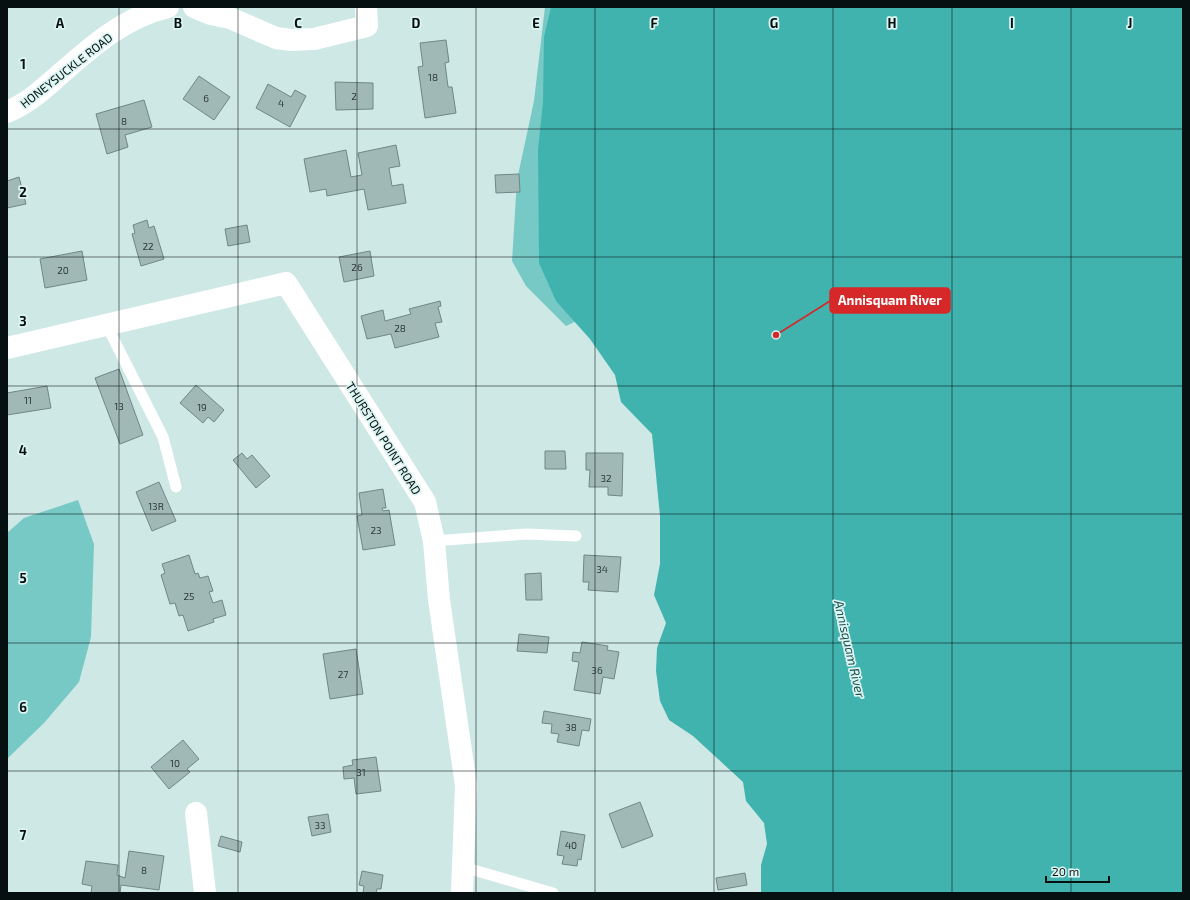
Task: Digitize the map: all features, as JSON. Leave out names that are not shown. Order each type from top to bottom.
[{"type":"street","name":"HONEYSUCKLE ROAD","points":[[7,112],[18,108],[37,95],[103,38],[129,22],[156,10],[168,7]]},
{"type":"street","points":[[194,7],[211,14],[230,18],[276,38],[290,40],[314,39],[366,16]]},
{"type":"street","name":"THURSTON POINT ROAD","points":[[7,348],[286,283],[425,502],[434,541],[439,600],[466,785],[462,893]]},
{"type":"street","points":[[196,814],[206,893]]},
{"type":"lane","points":[[106,324],[163,437],[176,487]]},
{"type":"lane","points":[[434,541],[526,534],[576,536]]},
{"type":"lane","points":[[463,867],[553,893]]},
{"type":"shaded area","points":[[545,7],[731,7],[615,303],[566,326],[526,286],[512,261],[517,180],[534,101]]},
{"type":"shaded area","points":[[78,500],[94,544],[91,637],[79,682],[44,723],[7,759],[7,533],[24,518]]},
{"type":"water","points":[[551,7],[1183,7],[1183,893],[761,893],[761,865],[767,844],[764,823],[746,801],[743,782],[693,736],[669,720],[660,701],[656,671],[657,648],[666,623],[654,595],[660,564],[660,516],[652,434],[621,402],[615,375],[590,339],[556,301],[539,263],[538,150],[543,102],[544,37]]},
{"type":"building","points":[[446,40],[449,62],[445,63],[448,87],[452,87],[456,113],[425,118],[418,67],[423,66],[420,43]]},
{"type":"building","points":[[199,76],[230,97],[214,120],[183,99]]},
{"type":"building","points":[[335,82],[373,83],[373,109],[336,110]]},
{"type":"building","points":[[268,84],[291,97],[295,90],[306,96],[290,127],[256,108]]},
{"type":"building","points":[[144,100],[152,127],[125,135],[128,147],[107,154],[96,114]]},
{"type":"building","points":[[396,145],[400,166],[389,168],[392,186],[403,184],[406,203],[368,210],[364,189],[327,196],[326,189],[310,192],[304,159],[346,150],[351,177],[362,175],[358,153]]},
{"type":"building","points":[[519,174],[520,192],[496,193],[495,175]]},
{"type":"building","points":[[19,177],[26,204],[7,208],[7,181]]},
{"type":"building","points":[[147,220],[149,228],[154,226],[164,259],[141,266],[132,234],[135,233],[133,225]]},
{"type":"building","points":[[247,225],[250,242],[228,246],[225,229]]},
{"type":"building","points":[[82,251],[87,280],[45,288],[40,259]]},
{"type":"building","points":[[370,251],[374,276],[344,282],[339,257]]},
{"type":"building","points":[[440,301],[441,306],[438,307],[442,322],[435,323],[439,337],[395,348],[391,334],[367,339],[361,316],[383,310],[385,321],[411,314],[409,309]]},
{"type":"building","points":[[119,369],[143,435],[120,444],[95,378]]},
{"type":"building","points":[[196,385],[224,410],[214,422],[208,417],[203,423],[180,403]]},
{"type":"building","points":[[47,386],[51,408],[7,415],[7,393]]},
{"type":"building","points":[[545,451],[565,451],[566,469],[545,469]]},
{"type":"building","points":[[242,453],[247,459],[252,455],[270,476],[256,488],[233,460]]},
{"type":"building","points":[[586,453],[623,453],[622,496],[608,495],[608,487],[589,487],[590,470],[586,470]]},
{"type":"building","points":[[159,482],[176,521],[152,531],[136,492]]},
{"type":"building","points":[[383,489],[386,508],[382,508],[383,511],[389,510],[395,545],[363,550],[357,516],[362,515],[359,493]]},
{"type":"building","points":[[189,555],[195,574],[198,573],[200,578],[208,576],[213,591],[209,592],[213,603],[222,600],[226,615],[213,619],[214,622],[188,631],[183,615],[179,616],[175,603],[170,604],[161,575],[165,573],[162,564]]},
{"type":"building","points":[[584,555],[621,557],[618,592],[588,590],[589,582],[583,582]]},
{"type":"building","points":[[541,573],[542,600],[526,600],[525,574]]},
{"type":"building","points":[[519,634],[549,637],[547,653],[517,651]]},
{"type":"building","points":[[582,642],[608,646],[607,650],[619,652],[614,679],[603,677],[600,694],[574,690],[579,662],[572,661],[573,652],[580,653]]},
{"type":"building","points":[[356,649],[363,694],[330,699],[323,654]]},
{"type":"building","points":[[544,711],[591,719],[589,731],[582,730],[579,746],[557,742],[559,734],[551,733],[552,724],[542,723]]},
{"type":"building","points":[[183,740],[199,759],[187,769],[190,772],[169,789],[151,767]]},
{"type":"building","points":[[376,757],[381,791],[356,794],[354,778],[344,779],[343,767],[353,765],[352,760]]},
{"type":"building","points":[[640,802],[653,836],[622,848],[609,814]]},
{"type":"building","points":[[328,814],[331,832],[312,836],[308,817]]},
{"type":"building","points":[[561,831],[585,835],[581,860],[578,859],[577,866],[562,864],[564,856],[557,855]]},
{"type":"building","points":[[221,836],[242,842],[240,852],[218,846]]},
{"type":"building","points":[[129,851],[164,856],[159,890],[121,885],[120,893],[91,893],[92,886],[82,884],[86,861],[118,865],[117,875],[125,878]]},
{"type":"building","points":[[362,871],[383,875],[381,889],[377,889],[376,893],[363,893],[364,886],[359,885]]},
{"type":"building","points":[[745,873],[747,885],[718,890],[716,878]]},
{"type":"place","name":"Annisquam River","points":[[776,335]]}]
